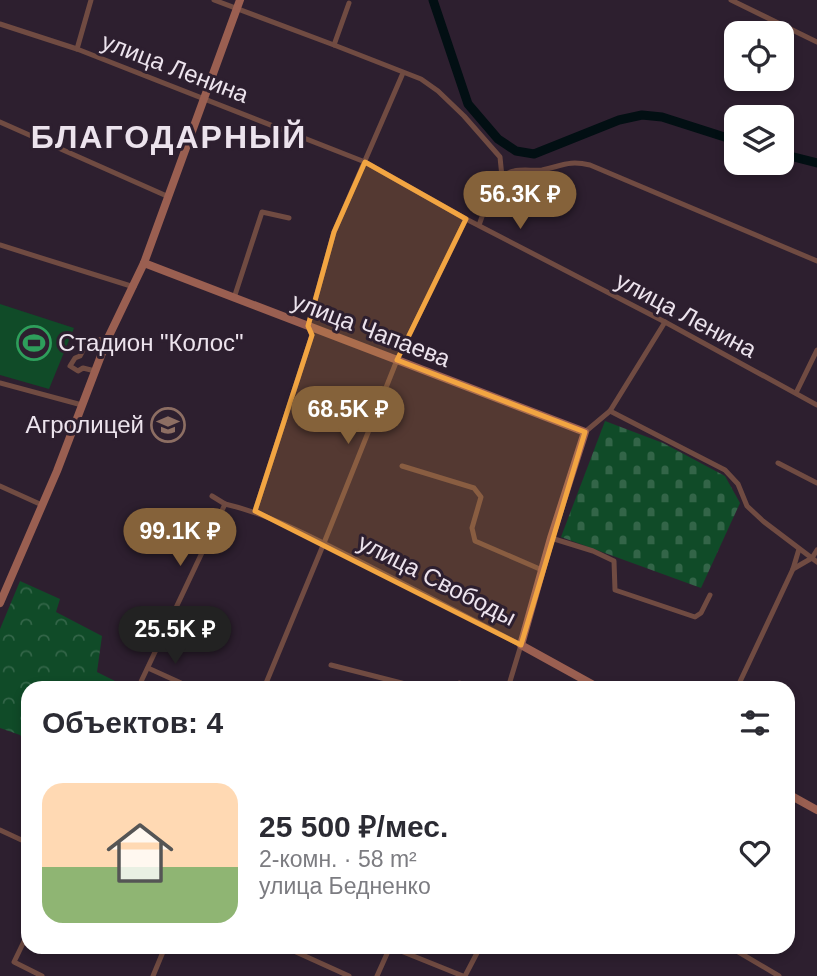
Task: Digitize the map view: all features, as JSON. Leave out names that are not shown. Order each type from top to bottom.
[{"type":"main road","points":[[0,603],[57,471],[107,340],[144,264],[238,4]]},
{"type":"main road","name":"улица Чапаева","points":[[144,264],[585,432]]},
{"type":"main road","points":[[521,645],[585,432]]},
{"type":"main road","name":"улица Свободы","points":[[521,645],[586,681]]},
{"type":"main road","points":[[795,798],[817,810]]},
{"type":"street","points":[[77,49],[91,0]]},
{"type":"street","points":[[214,0],[238,4],[421,79],[464,116],[500,157],[502,177]]},
{"type":"street","points":[[731,0],[817,42]]},
{"type":"street","points":[[334,45],[349,3]]},
{"type":"street","name":"улица Ленина","points":[[0,24],[77,49],[365,162],[466,219],[665,322],[817,405]]},
{"type":"street","points":[[255,511],[312,335],[308,326],[334,232],[403,73]]},
{"type":"street","points":[[0,122],[169,197]]},
{"type":"street","points":[[479,225],[495,186],[502,177],[512,171],[540,170],[573,161],[590,165],[817,261]]},
{"type":"street","points":[[234,298],[262,212],[289,218]]},
{"type":"street","points":[[267,681],[397,360],[466,219]]},
{"type":"street","points":[[0,245],[134,287]]},
{"type":"street","points":[[585,432],[610,411],[665,322]]},
{"type":"street","points":[[95,370],[83,368],[78,371],[70,366],[75,358],[80,356],[89,339],[107,340]]},
{"type":"street","points":[[796,393],[817,350]]},
{"type":"street","points":[[0,383],[82,405]]},
{"type":"street","points":[[610,411],[725,470],[738,484],[747,506],[815,560]]},
{"type":"street","points":[[778,463],[817,483]]},
{"type":"street","points":[[402,466],[474,488],[481,497],[472,528],[475,541],[542,570]]},
{"type":"street","points":[[0,486],[41,505]]},
{"type":"street","points":[[142,681],[225,504],[212,496]]},
{"type":"street","name":"улица Свободы","points":[[225,504],[255,511],[324,543],[521,645]]},
{"type":"street","points":[[551,538],[593,551],[614,561],[615,590],[642,600],[695,617],[701,613],[710,595]]},
{"type":"street","points":[[740,681],[793,569],[799,549]]},
{"type":"street","points":[[815,560],[817,550]]},
{"type":"street","points":[[793,569],[815,560]]},
{"type":"street","points":[[510,681],[521,645]]},
{"type":"street","points":[[331,665],[394,681]]},
{"type":"street","points":[[148,668],[177,681]]},
{"type":"street","points":[[0,830],[21,840]]},
{"type":"street","points":[[21,948],[14,962],[42,976]]},
{"type":"street","points":[[153,976],[162,954]]},
{"type":"street","points":[[300,954],[349,976]]},
{"type":"street","points":[[377,976],[388,954]]},
{"type":"street","points":[[409,954],[464,976],[476,954]]},
{"type":"street","points":[[742,954],[779,976]]},
{"type":"highlighted area","points":[[365,162],[466,219],[397,360],[585,432],[521,645],[255,511],[312,335],[308,326],[334,232]]},
{"type":"green space","name":"Стадион \"Колос\"","points":[[0,304],[74,328],[49,389],[0,375]]},
{"type":"green space","points":[[605,421],[663,443],[725,476],[740,503],[701,588],[561,537]]},
{"type":"green space","points":[[20,581],[60,599],[56,612],[102,636],[97,672],[115,681],[21,681],[21,736],[0,728],[0,629]]},
{"type":"waterway","points":[[433,0],[468,104],[498,139],[516,151],[534,154],[619,120],[642,115],[662,117],[724,137]]},
{"type":"waterway","points":[[794,157],[817,163]]},
{"type":"place","name":"Стадион \"Колос\"","points":[[34,343]]},
{"type":"place","name":"Агролицей","points":[[168,425]]},
{"type":"district","name":"БЛАГОДАРНЫЙ","points":[[169,137]]}]
